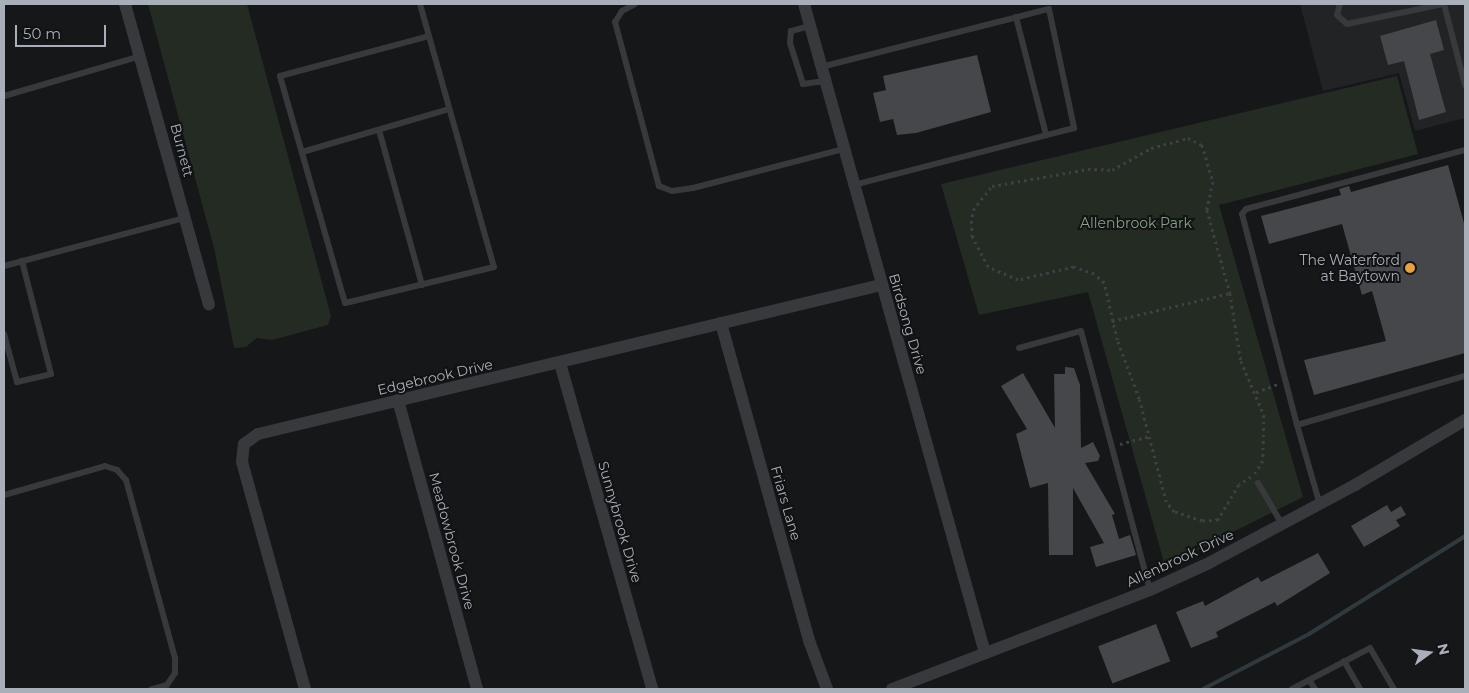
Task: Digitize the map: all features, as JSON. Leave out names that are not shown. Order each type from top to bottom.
[{"type":"street","name":"Burnett","points":[[125,4],[209,304]]},
{"type":"street","name":"Birdsong Drive","points":[[804,4],[985,653]]},
{"type":"street","name":"Edgebrook Drive","points":[[305,689],[242,462],[244,444],[258,434],[881,285]]},
{"type":"street","name":"Friars Lane","points":[[721,323],[810,642],[827,689]]},
{"type":"street","name":"Sunnybrook Drive","points":[[560,362],[652,689]]},
{"type":"street","name":"Meadowbrook Drive","points":[[398,400],[477,689]]},
{"type":"street","name":"Allenbrook Drive","points":[[892,689],[1150,590],[1282,526],[1465,420]]},
{"type":"lane","points":[[420,4],[494,267],[346,303],[280,76],[429,36]]},
{"type":"lane","points":[[635,4],[622,11],[615,22],[659,186],[672,191],[693,188],[844,149]]},
{"type":"lane","points":[[1340,4],[1337,15],[1347,24],[1444,4],[1464,74],[1465,85]]},
{"type":"lane","points":[[821,67],[1049,9],[1074,128],[854,185]]},
{"type":"lane","points":[[1016,17],[1046,135]]},
{"type":"lane","points":[[810,26],[791,32],[790,43],[803,84],[825,81]]},
{"type":"lane","points":[[4,96],[141,56]]},
{"type":"lane","points":[[302,152],[449,109]]},
{"type":"lane","points":[[379,130],[422,285]]},
{"type":"lane","points":[[1320,505],[1297,425],[1242,214],[1246,209],[1465,150]]},
{"type":"lane","points":[[4,266],[184,218]]},
{"type":"lane","points":[[4,334],[17,382],[51,374],[22,261]]},
{"type":"lane","points":[[1018,348],[1081,331],[1150,590]]},
{"type":"lane","points":[[1297,425],[1465,376]]},
{"type":"lane","points":[[4,495],[105,466],[117,470],[126,480],[176,658],[175,673],[167,685],[152,689]]},
{"type":"lane","points":[[1258,483],[1282,526]]},
{"type":"lane","points":[[1292,689],[1370,648],[1394,689]]},
{"type":"lane","points":[[1344,661],[1360,689]]},
{"type":"lane","points":[[1309,680],[1315,689]]},
{"type":"path","points":[[1188,138],[1202,146],[1208,157],[1213,182],[1207,210],[1230,293],[1240,361],[1256,392],[1264,415],[1265,440],[1262,461],[1255,474],[1239,485],[1218,520],[1188,518],[1174,512],[1166,502],[1150,436],[1112,321],[1104,283],[1094,274],[1074,267],[1018,280],[988,267],[972,237],[971,223],[974,210],[992,186],[1088,169],[1112,170],[1151,148],[1188,138]]},
{"type":"path","points":[[1112,321],[1230,293]]},
{"type":"path","points":[[1256,392],[1286,381]]},
{"type":"path","points":[[1112,446],[1150,436]]},
{"type":"path","points":[[1255,474],[1258,483]]},
{"type":"shaded area","points":[[1300,4],[1465,4],[1465,118],[1415,131],[1399,73],[1323,91]]},
{"type":"green space","points":[[148,4],[247,4],[331,316],[328,325],[272,340],[257,338],[246,347],[234,348],[214,248]]},
{"type":"green space","name":"Allenbrook Park","points":[[1397,76],[1418,154],[1219,205],[1303,497],[1165,566],[1088,292],[979,315],[941,184]]},
{"type":"building","points":[[1436,20],[1444,50],[1430,54],[1446,112],[1419,120],[1404,61],[1388,65],[1380,36]]},
{"type":"building","points":[[977,55],[991,112],[916,133],[897,135],[893,119],[880,122],[873,93],[886,90],[883,76]]},
{"type":"building","name":"The Waterford at Baytown","points":[[1448,165],[1465,227],[1465,353],[1314,395],[1304,360],[1386,341],[1372,291],[1362,295],[1342,224],[1269,244],[1261,216],[1341,195],[1339,189],[1349,186],[1351,192]]},
{"type":"building","points":[[1065,367],[1074,368],[1080,385],[1081,448],[1093,442],[1100,456],[1098,461],[1085,463],[1115,514],[1112,515],[1119,539],[1130,535],[1136,555],[1096,567],[1090,547],[1104,543],[1073,488],[1073,555],[1049,555],[1048,483],[1030,488],[1016,434],[1027,429],[1001,386],[1023,373],[1055,428],[1054,374],[1065,374]]},
{"type":"building","points":[[1387,505],[1391,512],[1401,506],[1406,515],[1396,520],[1400,526],[1364,547],[1351,526]]},
{"type":"building","points":[[1318,553],[1330,573],[1277,606],[1275,602],[1216,632],[1218,637],[1191,648],[1176,612],[1203,601],[1205,606],[1258,577],[1261,582]]},
{"type":"building","points":[[1156,624],[1170,661],[1112,684],[1098,646]]},
{"type":"waterway","points":[[1203,689],[1309,634],[1465,536]]},
{"type":"place","name":"The Waterford at Baytown","points":[[1410,268]]}]
